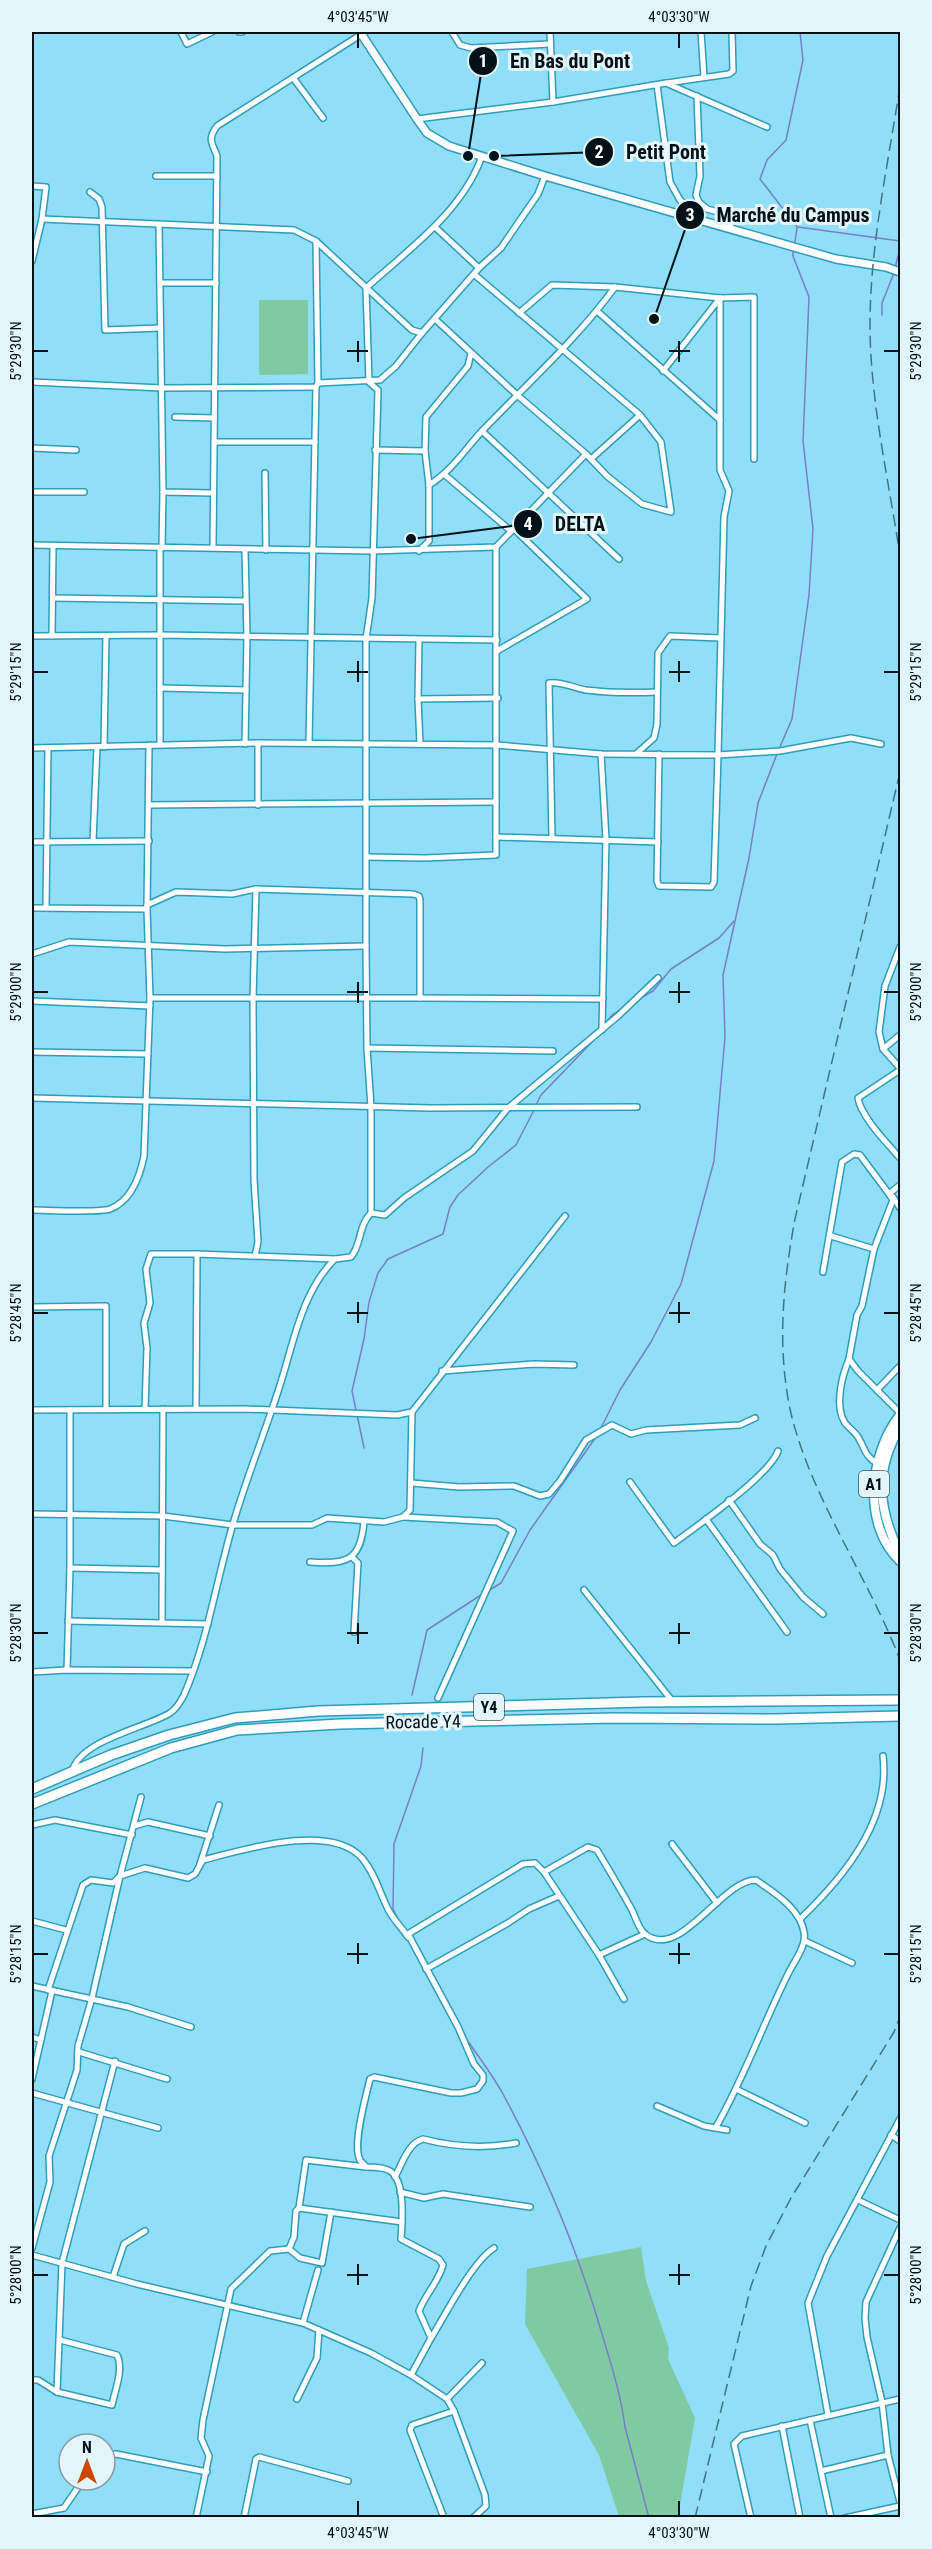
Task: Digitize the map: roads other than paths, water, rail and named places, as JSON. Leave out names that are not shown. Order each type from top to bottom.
[{"type":"highway","name":"Rocade Y4","points":[[32,1789],[111,1755],[169,1735],[235,1718],[318,1711],[643,1702],[899,1700]]},
{"type":"highway","name":"Rocade Y4","points":[[32,1804],[171,1748],[237,1730],[340,1724],[615,1718],[776,1719],[900,1716]]},
{"type":"main road","name":"A1","points":[[900,1414],[888,1433],[877,1463],[874,1487],[877,1510],[890,1550],[900,1561]]},
{"type":"main road","name":"A1","points":[[900,1427],[890,1445],[884,1465],[881,1489],[890,1529],[900,1554]]},
{"type":"street","points":[[181,32],[187,44],[212,32]]},
{"type":"street","points":[[213,548],[217,156],[210,142],[210,135],[217,126],[294,79],[362,32],[427,133],[449,146],[545,176],[836,259],[886,267],[900,272]]},
{"type":"street","points":[[452,32],[460,45],[471,48],[550,44]]},
{"type":"street","points":[[550,32],[553,102]]},
{"type":"street","points":[[701,32],[704,77]]},
{"type":"street","points":[[417,119],[553,102],[729,74],[733,71],[732,32]]},
{"type":"street","points":[[294,79],[323,118]]},
{"type":"street","points":[[666,83],[767,127]]},
{"type":"street","points":[[657,85],[670,182],[680,200],[702,220]]},
{"type":"street","points":[[696,96],[700,176],[696,195],[699,202],[707,209],[733,216],[730,228]]},
{"type":"street","points":[[145,1409],[147,1348],[144,1323],[150,1303],[146,1269],[151,1254],[351,1257],[358,1249],[363,1222],[371,1213],[371,1107],[367,1048],[366,946],[368,801],[366,639],[372,598],[378,390],[369,382],[366,288],[435,226],[475,177],[482,156]]},
{"type":"street","points":[[156,176],[217,176]]},
{"type":"street","points":[[32,382],[214,388],[317,385],[380,380],[396,366],[479,268],[501,248],[538,194],[545,176]]},
{"type":"street","points":[[32,186],[46,187],[42,219],[32,261]]},
{"type":"street","points":[[90,192],[99,199],[102,207],[105,330],[160,328]]},
{"type":"street","points":[[42,219],[102,224],[294,230],[316,241],[412,330],[422,333]]},
{"type":"street","points":[[159,226],[163,492],[160,744]]},
{"type":"street","points":[[435,226],[479,268]]},
{"type":"street","points":[[309,743],[317,385],[316,241]]},
{"type":"street","points":[[435,319],[517,395],[586,454],[607,476],[642,504],[671,512],[661,441],[640,416],[475,275]]},
{"type":"street","points":[[160,283],[216,283]]},
{"type":"street","points":[[519,313],[552,285],[615,287],[720,298],[754,297],[754,459]]},
{"type":"street","points":[[429,485],[445,475],[482,431],[597,311],[615,287]]},
{"type":"street","points":[[663,371],[720,298]]},
{"type":"street","points":[[659,754],[657,881],[659,886],[711,887],[714,882],[724,517],[729,491],[720,470],[720,298]]},
{"type":"street","points":[[597,311],[720,420]]},
{"type":"street","points":[[419,550],[429,541],[429,485],[425,451],[426,417],[468,366],[471,353]]},
{"type":"street","points":[[591,459],[640,416]]},
{"type":"street","points":[[175,417],[214,418]]},
{"type":"street","points":[[482,431],[619,559]]},
{"type":"street","points":[[214,441],[315,441]]},
{"type":"street","points":[[32,448],[76,450]]},
{"type":"street","points":[[375,450],[425,451]]},
{"type":"street","points":[[367,857],[425,858],[496,855],[498,698],[496,547],[586,454]]},
{"type":"street","points":[[265,473],[266,550]]},
{"type":"street","points":[[445,475],[512,530],[587,599],[497,651]]},
{"type":"street","points":[[32,492],[84,492]]},
{"type":"street","points":[[163,492],[212,493]]},
{"type":"street","points":[[32,545],[372,551],[496,547]]},
{"type":"street","points":[[52,636],[53,546]]},
{"type":"street","points":[[245,550],[247,637],[245,744]]},
{"type":"street","points":[[52,598],[245,601]]},
{"type":"street","points":[[32,636],[160,634],[497,640]]},
{"type":"street","points":[[93,841],[101,747],[106,636]]},
{"type":"street","points":[[637,754],[654,738],[657,724],[658,653],[670,636],[720,638]]},
{"type":"street","points":[[419,640],[420,744]]},
{"type":"street","points":[[552,837],[549,683],[558,681],[577,689],[612,693],[657,693]]},
{"type":"street","points":[[160,688],[246,690]]},
{"type":"street","points":[[418,699],[498,698]]},
{"type":"street","points":[[32,748],[160,744],[420,744],[497,745],[602,754],[718,755],[780,751],[851,738],[881,744]]},
{"type":"street","points":[[258,744],[258,805]]},
{"type":"street","points":[[32,1210],[110,1209],[127,1197],[140,1176],[144,1156],[150,1006],[147,907],[149,745]]},
{"type":"street","points":[[45,908],[48,748]]},
{"type":"street","points":[[602,754],[606,839],[602,1030]]},
{"type":"street","points":[[149,805],[258,805],[368,801],[496,802]]},
{"type":"street","points":[[496,837],[658,842]]},
{"type":"street","points":[[32,842],[149,841]]},
{"type":"street","points":[[32,908],[147,907],[176,892],[232,894],[256,889],[419,896],[420,998]]},
{"type":"street","points":[[255,1256],[258,1242],[254,1105],[256,889]]},
{"type":"street","points":[[32,954],[69,942],[225,949],[254,946],[366,946]]},
{"type":"street","points":[[900,947],[883,994],[879,1032],[883,1049],[900,1069],[858,1098],[865,1113],[892,1151],[900,1158]]},
{"type":"street","points":[[371,1213],[385,1215],[404,1198],[473,1150],[508,1108],[602,1030],[658,978]]},
{"type":"street","points":[[150,998],[603,999]]},
{"type":"street","points":[[32,1001],[150,1006]]},
{"type":"street","points":[[883,1049],[900,1035]]},
{"type":"street","points":[[367,1048],[553,1051]]},
{"type":"street","points":[[32,1052],[148,1054]]},
{"type":"street","points":[[32,1098],[371,1107],[637,1107]]},
{"type":"street","points":[[823,1272],[844,1160],[854,1154],[860,1155],[900,1208]]},
{"type":"street","points":[[890,1193],[900,1185]]},
{"type":"street","points":[[877,1463],[867,1456],[859,1438],[844,1421],[840,1411],[844,1374],[857,1316],[862,1306],[874,1249],[893,1200],[890,1193]]},
{"type":"street","points":[[403,1517],[410,1510],[412,1412],[565,1216]]},
{"type":"street","points":[[831,1236],[874,1249]]},
{"type":"street","points":[[196,1254],[196,1409]]},
{"type":"street","points":[[72,1773],[75,1762],[105,1740],[172,1711],[183,1696],[208,1624],[233,1525],[303,1312],[320,1273],[335,1258]]},
{"type":"street","points":[[32,1307],[106,1306],[106,1408]]},
{"type":"street","points":[[849,1359],[900,1414]]},
{"type":"street","points":[[442,1371],[534,1364],[574,1365]]},
{"type":"street","points":[[877,1390],[900,1366]]},
{"type":"street","points":[[162,1623],[163,1409]]},
{"type":"street","points":[[32,1410],[196,1409],[397,1415],[412,1412]]},
{"type":"street","points":[[67,1670],[70,1568],[70,1410]]},
{"type":"street","points":[[412,1483],[459,1487],[514,1486],[540,1496],[549,1494],[560,1481],[586,1440],[612,1425],[631,1434],[646,1430],[740,1425],[755,1418]]},
{"type":"street","points":[[630,1482],[674,1543],[760,1475],[775,1460],[778,1451]]},
{"type":"street","points":[[729,1500],[760,1544],[773,1555],[780,1569],[803,1597],[823,1614]]},
{"type":"street","points":[[32,1514],[163,1516],[233,1525],[312,1525],[327,1518],[384,1522],[403,1517],[497,1522],[513,1531],[438,1698]]},
{"type":"street","points":[[706,1519],[787,1632]]},
{"type":"street","points":[[310,1562],[322,1563],[352,1557],[357,1552],[363,1536],[364,1521]]},
{"type":"street","points":[[352,1557],[358,1563],[354,1632]]},
{"type":"street","points":[[70,1568],[162,1570]]},
{"type":"street","points":[[584,1590],[674,1703]]},
{"type":"street","points":[[68,1621],[208,1624]]},
{"type":"street","points":[[32,1672],[192,1671]]},
{"type":"street","points":[[800,1919],[831,1889],[852,1863],[871,1825],[884,1783],[884,1756]]},
{"type":"street","points":[[32,2248],[50,2182],[49,2156],[77,2070],[78,2052],[86,2015],[141,1797]]},
{"type":"street","points":[[198,1868],[219,1805]]},
{"type":"street","points":[[32,1825],[55,1820],[132,1835]]},
{"type":"street","points":[[135,1826],[148,1822],[210,1836]]},
{"type":"street","points":[[32,2079],[50,1991],[66,1930],[83,1885],[91,1880],[112,1883],[120,1876],[145,1868],[188,1878],[195,1874],[203,1860],[256,1847],[303,1841],[338,1844],[351,1849],[363,1859],[390,1912],[408,1937],[458,2028],[474,2064],[483,2075],[483,2081],[477,2089],[461,2093],[383,2079],[370,2079],[358,2151],[366,2167]]},
{"type":"street","points":[[672,1844],[717,1904]]},
{"type":"street","points":[[544,1872],[588,1847],[597,1850],[645,1934],[659,1941],[666,1941],[747,1881],[756,1880],[784,1900],[800,1919],[805,1941],[717,2127]]},
{"type":"street","points":[[408,1937],[410,1932],[467,1900],[522,1864],[535,1863],[544,1872],[599,1955],[624,1999]]},
{"type":"street","points":[[426,1969],[529,1909],[559,1896]]},
{"type":"street","points":[[32,1921],[66,1930]]},
{"type":"street","points":[[599,1955],[645,1934]]},
{"type":"street","points":[[805,1941],[852,1963]]},
{"type":"street","points":[[32,1986],[92,1998],[191,2027]]},
{"type":"street","points":[[32,2037],[41,2040]]},
{"type":"street","points":[[78,2052],[116,2061],[167,2079]]},
{"type":"street","points":[[57,2392],[62,2264],[116,2061]]},
{"type":"street","points":[[736,2089],[805,2123]]},
{"type":"street","points":[[32,2093],[158,2128]]},
{"type":"street","points":[[657,2106],[704,2126],[727,2130]]},
{"type":"street","points":[[828,2415],[807,2307],[827,2256],[900,2119]]},
{"type":"street","points":[[891,2135],[900,2140]]},
{"type":"street","points":[[395,2177],[412,2145],[418,2140],[423,2139],[452,2146],[495,2147],[516,2143]]},
{"type":"street","points":[[289,2249],[294,2237],[296,2211],[299,2208],[306,2160],[387,2169],[395,2177],[400,2192],[401,2239],[439,2259],[443,2265],[441,2273],[425,2295],[419,2311],[431,2338]]},
{"type":"street","points":[[400,2192],[424,2198],[444,2194],[530,2207]]},
{"type":"street","points":[[858,2200],[900,2220]]},
{"type":"street","points":[[299,2208],[402,2222]]},
{"type":"street","points":[[196,2517],[209,2457],[201,2438],[203,2420],[233,2286],[270,2251],[289,2249],[300,2258],[322,2263],[331,2212]]},
{"type":"street","points":[[845,2517],[879,2511],[900,2504],[888,2455],[882,2402],[867,2337],[866,2302],[900,2228]]},
{"type":"street","points":[[113,2277],[124,2244],[145,2231]]},
{"type":"street","points":[[411,2375],[431,2338],[475,2268],[494,2248]]},
{"type":"street","points":[[32,2255],[303,2323],[371,2353],[411,2375],[447,2399],[454,2411],[485,2495],[486,2506],[473,2517]]},
{"type":"street","points":[[303,2323],[318,2270]]},
{"type":"street","points":[[297,2399],[317,2358],[319,2330]]},
{"type":"street","points":[[32,2380],[38,2380],[57,2392],[112,2406],[120,2361],[117,2355],[60,2340]]},
{"type":"street","points":[[447,2399],[482,2363]]},
{"type":"street","points":[[751,2517],[734,2444],[742,2436],[900,2399]]},
{"type":"street","points":[[444,2517],[411,2430],[412,2425],[454,2411]]},
{"type":"street","points":[[810,2420],[831,2517]]},
{"type":"street","points":[[782,2427],[800,2517]]},
{"type":"street","points":[[117,2454],[207,2472]]},
{"type":"street","points":[[821,2471],[888,2455]]},
{"type":"street","points":[[244,2517],[256,2459],[259,2457],[348,2481]]},
{"type":"street","points":[[32,2514],[64,2508],[74,2492]]},
{"type":"street","points":[[879,2511],[880,2517]]},
{"type":"waterway","points":[[795,242],[797,227],[760,179],[767,160],[786,140],[803,60],[800,32]]},
{"type":"waterway","points":[[900,211],[900,228]]},
{"type":"waterway","points":[[798,227],[900,241]]},
{"type":"waterway","points":[[895,268],[900,248]]},
{"type":"waterway","points":[[779,749],[792,719],[809,595],[813,529],[803,441],[809,297],[793,252]]},
{"type":"waterway","points":[[882,315],[882,303],[894,273]]},
{"type":"waterway","points":[[600,1430],[620,1390],[651,1342],[681,1284],[714,1161],[725,1037],[723,975],[749,858],[758,803],[777,754]]},
{"type":"waterway","points":[[639,999],[653,991],[671,969],[719,938],[734,921]]},
{"type":"waterway","points":[[606,1023],[612,1015],[622,1009]]},
{"type":"waterway","points":[[536,1105],[541,1095],[592,1042]]},
{"type":"waterway","points":[[364,1448],[352,1391],[364,1339],[369,1302],[378,1273],[388,1259],[443,1234],[450,1207],[458,1195],[516,1145],[534,1110]]},
{"type":"waterway","points":[[488,1591],[501,1583],[530,1530],[596,1437]]},
{"type":"waterway","points":[[412,1695],[427,1630],[481,1595]]},
{"type":"waterway","points":[[399,1921],[393,1909],[394,1844],[421,1766],[423,1748]]},
{"type":"waterway","points":[[465,2037],[490,2072],[518,2123],[546,2181],[571,2242],[593,2303],[612,2368],[649,2518]]},
{"type":"railway","points":[[900,86],[876,235],[870,325],[873,383],[900,556]]},
{"type":"railway","points":[[900,772],[795,1219],[787,1267],[783,1314],[786,1385],[799,1441],[825,1505],[872,1598],[900,1660]]},
{"type":"railway","points":[[695,2518],[751,2286],[766,2246],[791,2198],[894,2032],[900,2017]]},
{"type":"place","name":"En Bas du Pont","points":[[468,156]]},
{"type":"place","name":"Petit Pont","points":[[494,156]]},
{"type":"place","name":"Marché du Campus","points":[[654,319]]},
{"type":"place","name":"DELTA","points":[[411,539]]}]
